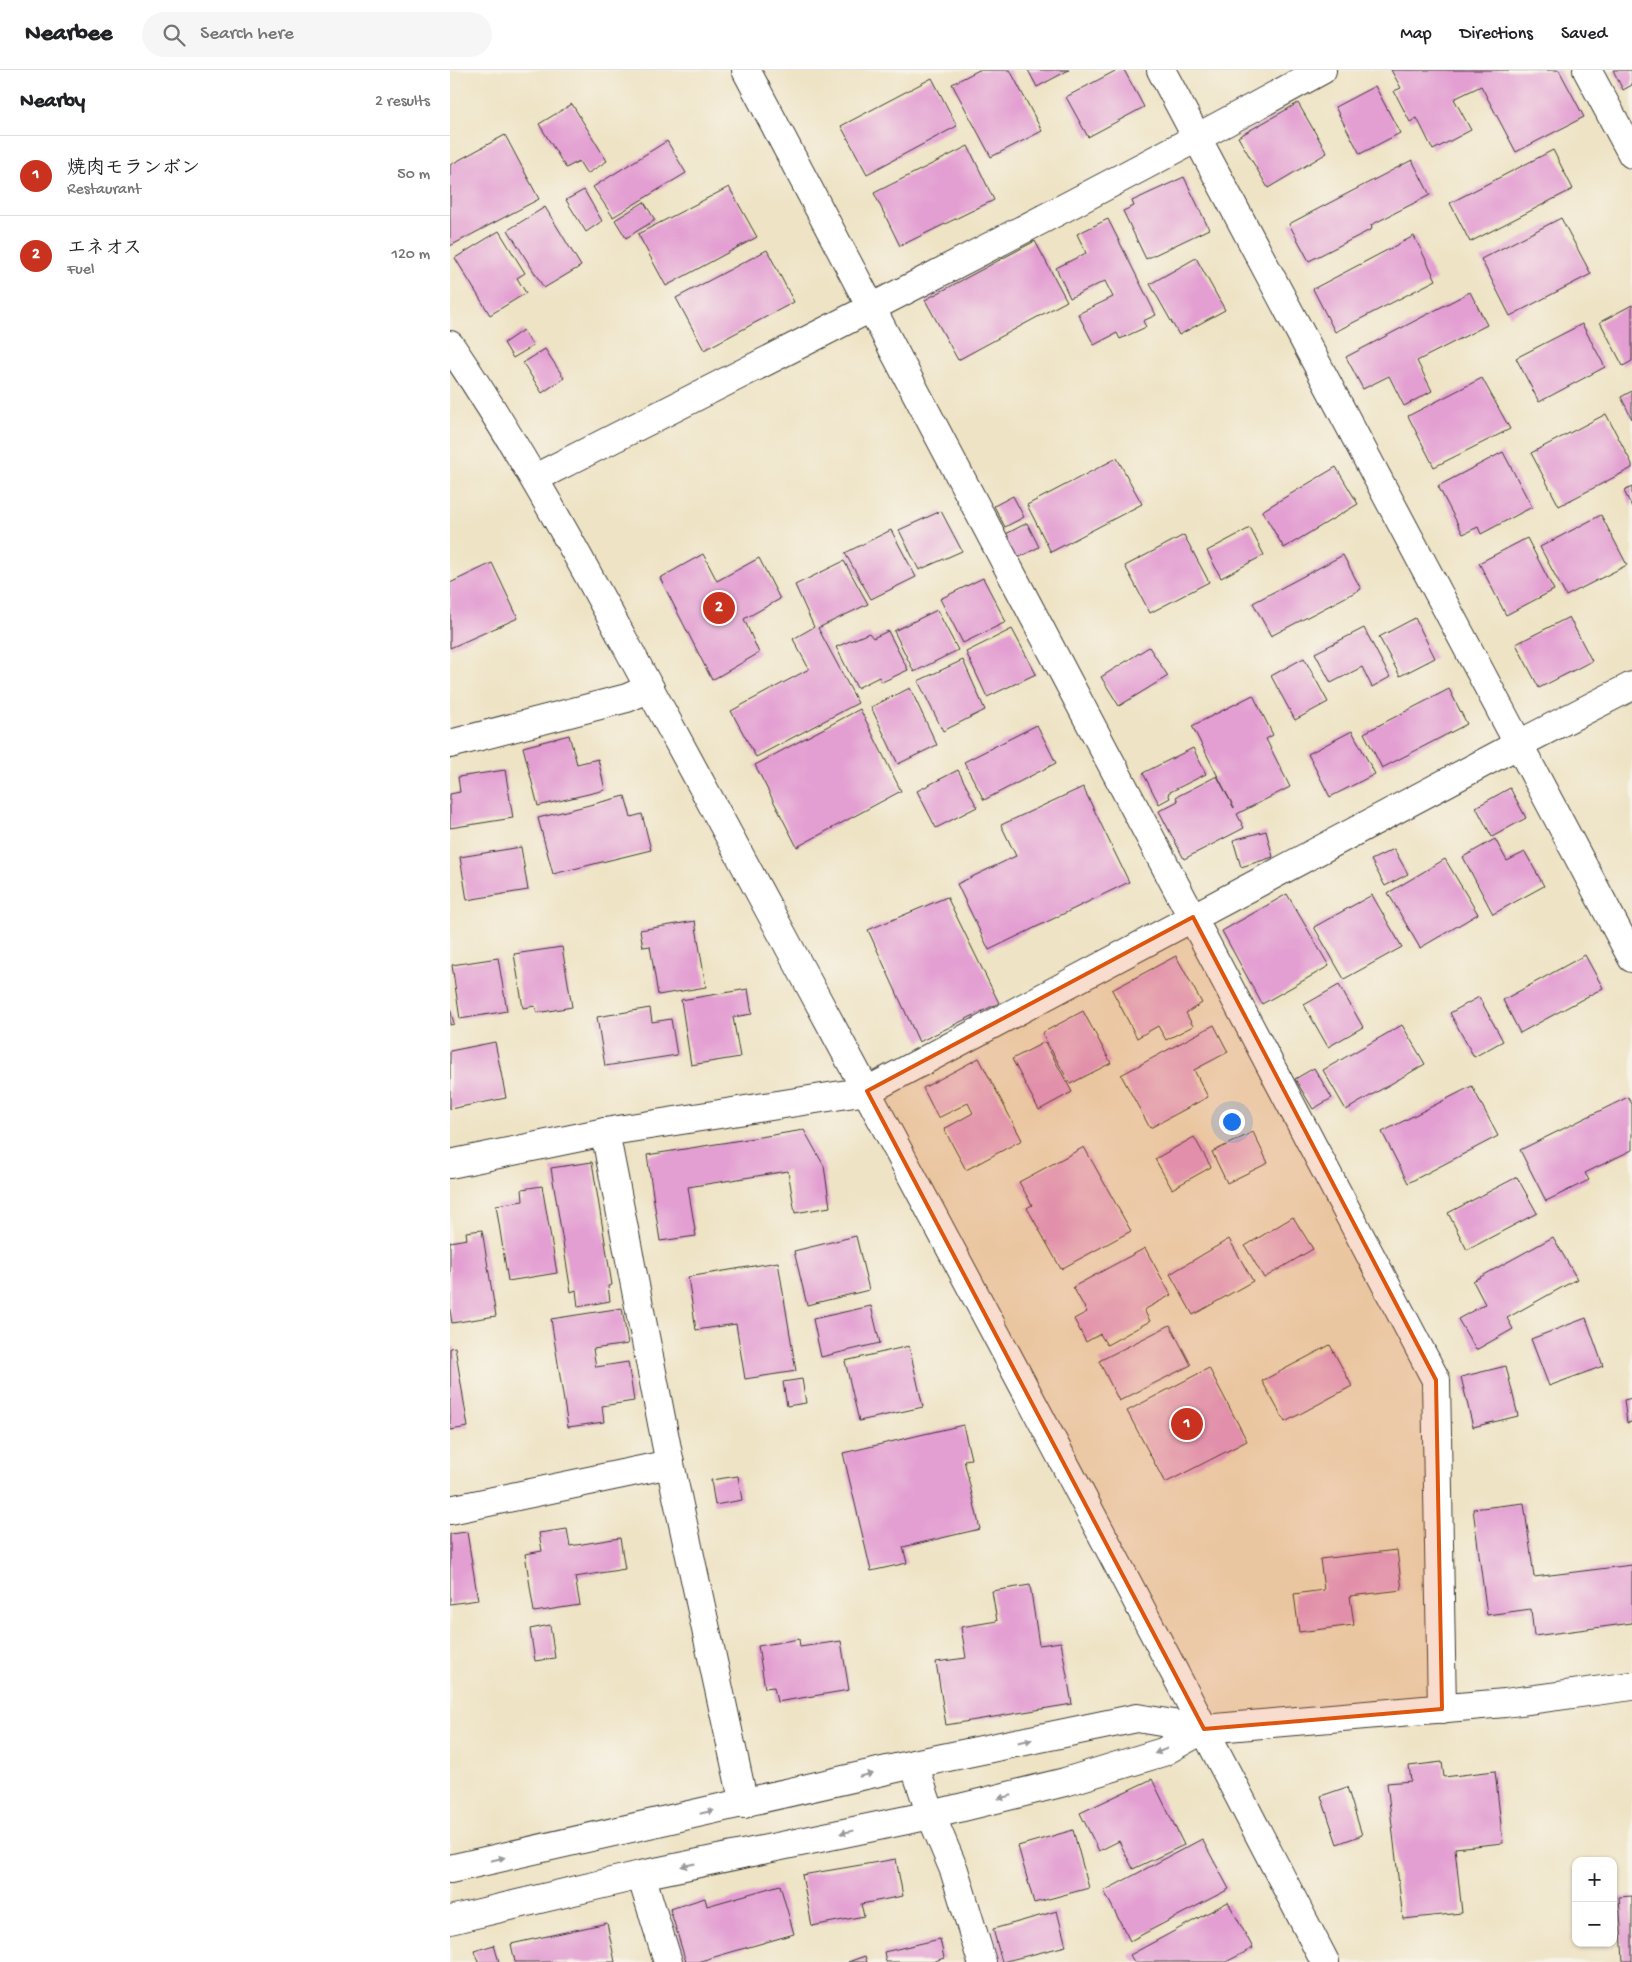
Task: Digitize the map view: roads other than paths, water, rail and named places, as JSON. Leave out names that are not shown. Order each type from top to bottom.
[{"type":"street","points":[[746,70],[1436,1380],[1442,1709]]},
{"type":"street","points":[[1161,70],[1632,958]]},
{"type":"street","points":[[535,478],[873,308],[1198,138],[1322,70]]},
{"type":"street","points":[[1587,70],[1632,154]]},
{"type":"street","points":[[450,345],[480,388],[535,478],[650,688],[867,1091],[1325,1962]]},
{"type":"street","points":[[450,1164],[605,1132],[867,1091],[1519,744],[1632,686]]},
{"type":"street","points":[[450,744],[626,698],[650,688]]},
{"type":"street","points":[[605,1132],[670,1464],[744,1804]]},
{"type":"street","points":[[450,1510],[670,1464]]},
{"type":"street","points":[[450,1869],[914,1764],[1137,1718],[1204,1729],[1505,1703],[1632,1686]]},
{"type":"street","points":[[450,1920],[641,1875],[931,1815],[1083,1777],[1163,1752],[1204,1729]]},
{"type":"street","points":[[914,1764],[931,1815],[954,1870],[982,1962]]},
{"type":"street","points":[[641,1875],[668,1962]]},
{"type":"place","name":"エネオス","points":[[719,608]]},
{"type":"place","name":"焼肉モランボン","points":[[1187,1424]]}]
